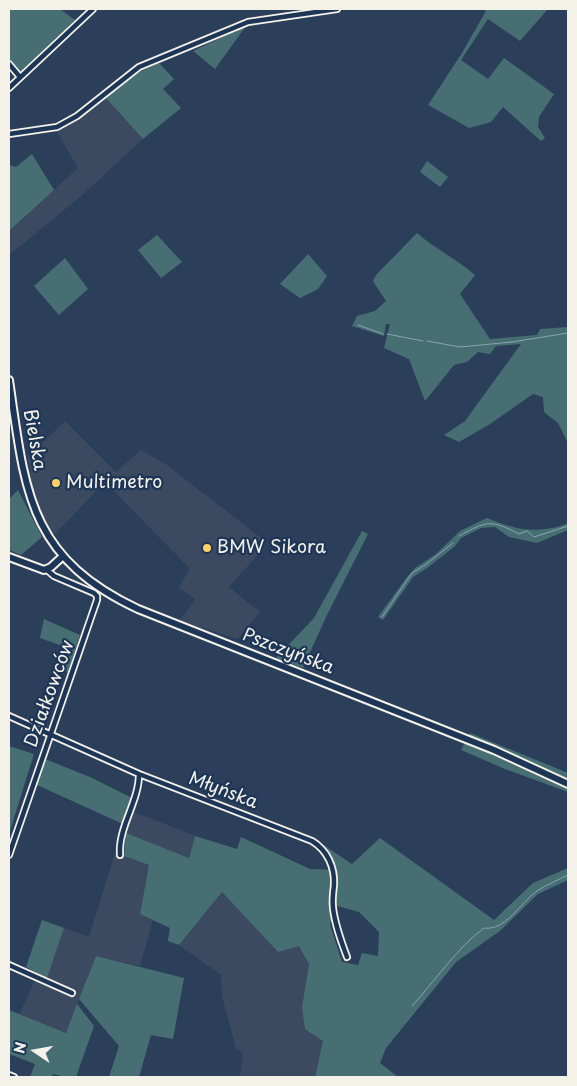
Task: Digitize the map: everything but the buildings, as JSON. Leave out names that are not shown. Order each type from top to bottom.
[{"type":"main road","name":"Bielska","points":[[9,380],[18,446],[27,489],[45,531],[63,556]]},
{"type":"main road","points":[[9,557],[47,570],[63,556]]},
{"type":"main road","name":"Pszczyńska","points":[[63,556],[79,573],[97,587],[138,610],[484,747],[568,784]]},
{"type":"street","points":[[9,88],[93,9]]},
{"type":"street","points":[[9,134],[57,127],[77,116],[139,68],[248,22],[337,9]]},
{"type":"street","points":[[9,64],[20,77]]},
{"type":"street","name":"Działkowców","points":[[9,855],[98,598],[94,593],[54,576],[47,570]]},
{"type":"street","name":"Młyńska","points":[[9,716],[139,774],[251,816],[319,845],[325,852],[333,871],[332,906],[337,931],[347,957]]},
{"type":"street","points":[[120,855],[120,843],[129,817],[130,808],[137,794],[139,774]]},
{"type":"street","points":[[9,965],[72,993]]},
{"type":"street","points":[[9,1075],[14,1077]]},
{"type":"shaded area","points":[[105,97],[143,139],[79,198],[9,255],[9,231],[78,168],[56,130],[78,119]]},
{"type":"shaded area","points":[[65,421],[116,472],[141,450],[167,465],[265,541],[262,550],[229,587],[260,612],[238,639],[180,621],[195,599],[179,587],[190,569],[105,482],[54,535],[40,512],[32,486],[28,457]]},
{"type":"shaded area","points":[[132,811],[195,836],[189,858],[126,833]]},
{"type":"shaded area","points":[[115,853],[150,865],[140,914],[153,920],[140,966],[96,956],[66,1033],[19,1015],[36,978],[47,978],[64,928],[89,937]]},
{"type":"shaded area","points":[[222,892],[278,952],[299,945],[309,964],[302,1007],[323,1041],[315,1077],[240,1077],[243,1053],[236,1049],[222,996],[221,975],[179,945]]},
{"type":"green space","points":[[9,9],[60,9],[75,20],[20,72],[9,60]]},
{"type":"green space","points":[[482,9],[548,9],[520,41],[488,19],[461,60],[488,79],[504,58],[554,94],[539,117],[538,127],[545,138],[541,141],[503,107],[491,122],[469,128],[428,105],[462,53],[486,11]]},
{"type":"green space","points":[[246,26],[215,69],[193,51]]},
{"type":"green space","points":[[159,63],[174,79],[163,89],[181,108],[143,139],[105,97],[135,74]]},
{"type":"green space","points":[[32,154],[54,190],[9,231],[9,165],[16,167]]},
{"type":"green space","points":[[427,161],[448,177],[440,187],[420,172]]},
{"type":"green space","points":[[417,233],[475,275],[460,294],[490,339],[537,335],[540,329],[568,327],[568,443],[558,423],[544,412],[543,397],[533,394],[490,424],[459,442],[444,435],[465,421],[521,344],[496,346],[490,354],[478,352],[467,362],[454,365],[425,401],[409,359],[384,348],[390,324],[386,324],[384,336],[352,326],[357,316],[375,311],[386,301],[373,281],[376,275]]},
{"type":"green space","points":[[157,235],[182,262],[161,278],[138,250]]},
{"type":"green space","points":[[308,254],[327,276],[318,289],[300,298],[280,284]]},
{"type":"green space","points":[[65,258],[88,289],[59,315],[34,286]]},
{"type":"green space","points":[[18,490],[42,537],[21,555],[9,550],[9,499]]},
{"type":"green space","points":[[487,518],[520,529],[534,530],[548,529],[568,523],[568,530],[537,543],[509,537],[495,527],[481,528],[461,538],[454,547],[413,577],[383,620],[378,617],[415,568],[436,554],[460,531]]},
{"type":"green space","points":[[362,531],[368,534],[326,617],[303,668],[276,658],[314,618]]},
{"type":"green space","points":[[44,619],[80,635],[68,672],[61,670],[68,648],[40,638]]},
{"type":"green space","points":[[470,733],[568,773],[568,792],[505,769],[461,750]]},
{"type":"green space","points":[[9,746],[34,754],[9,834]]},
{"type":"green space","points":[[45,759],[90,777],[132,798],[123,824],[37,785]]},
{"type":"green space","points":[[126,833],[189,858],[195,836],[237,849],[241,837],[310,869],[336,870],[325,846],[352,864],[380,838],[494,920],[533,883],[568,868],[568,880],[538,894],[500,931],[456,962],[386,1048],[380,1063],[398,1077],[315,1077],[323,1041],[305,1029],[302,1007],[309,964],[299,946],[278,952],[222,892],[179,945],[168,941],[170,928],[140,914],[149,865],[124,856]],"holes":[[[334,905],[359,912],[379,932],[378,956],[362,953],[358,965],[342,962],[330,925]]]},
{"type":"green space","points":[[42,920],[64,928],[47,978],[26,967]]},
{"type":"green space","points":[[96,956],[184,978],[173,1039],[151,1035],[139,1077],[109,1077],[119,1046],[79,999]]},
{"type":"green space","points":[[77,1004],[94,1026],[76,1077],[53,1074],[52,1077],[30,1077],[35,1064],[9,1054],[9,1010],[66,1033]]},
{"type":"waterway","points":[[358,325],[383,334]]},
{"type":"waterway","points":[[427,341],[460,347],[512,342],[568,333]]},
{"type":"waterway","points":[[387,334],[423,341]]},
{"type":"waterway","points":[[459,536],[476,527],[489,524],[495,524],[519,534],[527,531],[534,537],[568,526]]},
{"type":"waterway","points":[[382,617],[412,573],[453,543]]},
{"type":"waterway","points":[[412,1006],[474,936],[484,928],[492,928],[506,921],[537,891],[568,875]]},
{"type":"place","name":"Multimetro","points":[[56,483]]},
{"type":"place","name":"BMW Sikora","points":[[207,548]]}]
